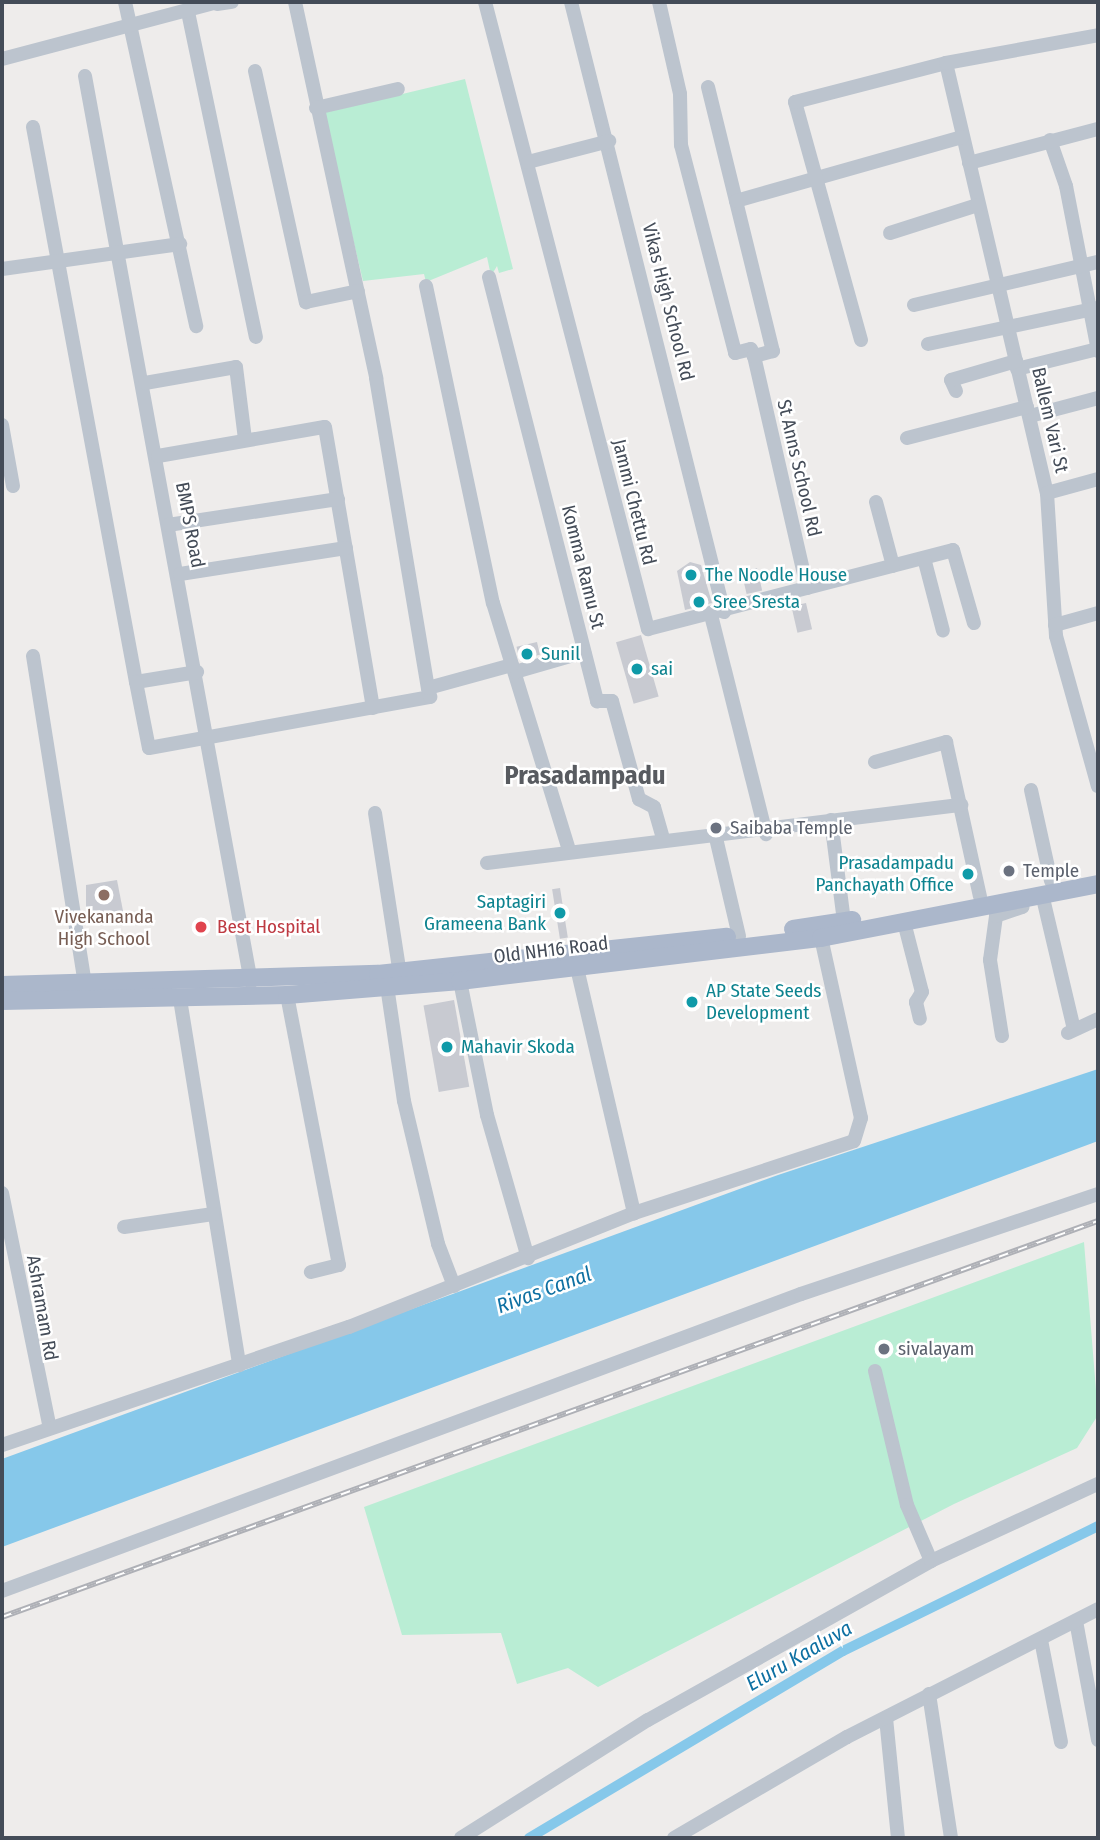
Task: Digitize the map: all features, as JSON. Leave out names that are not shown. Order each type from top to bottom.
[{"type":"main road","name":"Old NH16 Road","points":[[2,985],[460,981],[821,938],[1021,899],[1046,888],[1098,872]]},
{"type":"main road","name":"Old NH16 Road","points":[[2,1001],[287,995],[844,922],[980,896],[1098,884]]},
{"type":"street","points":[[125,2],[180,243],[196,326]]},
{"type":"street","points":[[33,127],[55,262],[146,747],[430,697],[358,291],[295,2]]},
{"type":"street","name":"Jammi Chettu Rd","points":[[485,2],[644,623],[656,631],[807,588],[924,558],[958,553],[974,623]]},
{"type":"street","name":"Vikas High School Rd","points":[[571,2],[609,141],[766,834]]},
{"type":"street","points":[[659,2],[680,94],[681,145],[735,353],[751,349],[754,356],[773,351],[708,87]]},
{"type":"street","points":[[2,59],[222,3]]},
{"type":"street","points":[[188,12],[256,337]]},
{"type":"street","points":[[861,340],[794,102],[946,63],[1098,35]]},
{"type":"street","name":"Ballem Vari St","points":[[946,63],[961,137],[1000,288],[1047,493],[1055,625],[1098,786]]},
{"type":"street","points":[[255,71],[306,302],[358,291]]},
{"type":"street","name":"BMPS Road","points":[[85,76],[117,254],[145,383],[168,525],[180,574],[251,982]]},
{"type":"street","points":[[316,108],[398,89]]},
{"type":"street","points":[[969,163],[1098,129]]},
{"type":"street","points":[[736,201],[816,182],[961,137]]},
{"type":"street","points":[[956,391],[951,380],[1098,350],[1093,309],[1080,267],[1066,186],[1050,140]]},
{"type":"street","points":[[528,162],[609,141]]},
{"type":"street","points":[[890,233],[978,205]]},
{"type":"street","points":[[2,269],[180,243]]},
{"type":"street","points":[[914,306],[978,287],[1000,288],[1098,262]]},
{"type":"street","name":"Komma Ramu St","points":[[489,277],[597,701],[612,701],[639,799],[653,807],[664,841]]},
{"type":"street","points":[[426,286],[493,603],[569,850]]},
{"type":"street","points":[[928,344],[1093,309]]},
{"type":"street","name":"St Anns School Rd","points":[[754,356],[807,588]]},
{"type":"street","points":[[145,383],[236,367],[245,439]]},
{"type":"street","points":[[907,438],[1098,398]]},
{"type":"street","points":[[2,425],[13,486]]},
{"type":"street","points":[[158,456],[325,427],[373,708]]},
{"type":"street","points":[[1047,493],[1098,479]]},
{"type":"street","points":[[168,525],[338,499]]},
{"type":"street","points":[[876,502],[893,566]]},
{"type":"street","points":[[180,574],[346,548]]},
{"type":"street","points":[[924,558],[943,631]]},
{"type":"street","points":[[1055,625],[1098,612]]},
{"type":"street","points":[[428,688],[584,652]]},
{"type":"street","points":[[33,656],[85,986]]},
{"type":"street","points":[[135,682],[197,673]]},
{"type":"street","points":[[875,762],[946,742],[980,896]]},
{"type":"street","points":[[1031,790],[1070,1031],[1098,1019]]},
{"type":"street","points":[[487,863],[569,850],[766,834],[831,820],[961,805]]},
{"type":"street","points":[[375,813],[396,981],[404,1101],[438,1244],[454,1286]]},
{"type":"street","points":[[831,820],[844,922]]},
{"type":"street","points":[[716,838],[739,936]]},
{"type":"street","points":[[1002,1036],[990,960],[996,916],[1022,908],[1021,899]]},
{"type":"street","points":[[904,922],[922,992],[916,1002],[920,1019]]},
{"type":"street","points":[[2,1445],[239,1366],[528,1258],[634,1213],[841,1148],[859,1135],[821,938]]},
{"type":"street","points":[[577,968],[614,1146],[634,1213]]},
{"type":"street","points":[[460,981],[487,1115],[528,1258]]},
{"type":"street","points":[[287,995],[339,1265],[311,1272]]},
{"type":"street","points":[[180,999],[212,1214],[239,1366]]},
{"type":"street","name":"Ashramam Rd","points":[[2,1193],[50,1428]]},
{"type":"street","points":[[2,1591],[801,1294],[1098,1194]]},
{"type":"street","points":[[124,1227],[212,1214]]},
{"type":"street","points":[[875,1371],[907,1505],[931,1561]]},
{"type":"street","points":[[461,1838],[648,1720],[931,1561],[1098,1484]]},
{"type":"street","points":[[674,1838],[929,1694],[1098,1609]]},
{"type":"street","points":[[1076,1621],[1098,1740]]},
{"type":"street","points":[[1041,1640],[1061,1742]]},
{"type":"street","points":[[929,1694],[951,1838]]},
{"type":"street","points":[[886,1718],[898,1838]]},
{"type":"green space","points":[[465,79],[513,269],[499,273],[497,266],[491,276],[487,257],[426,282],[424,274],[363,281],[323,113]]},
{"type":"green space","points":[[1084,1242],[1098,1415],[1077,1448],[954,1504],[598,1687],[568,1668],[517,1684],[501,1633],[402,1635],[364,1507]]},
{"type":"water","name":"Rivas Canal","points":[[1098,1069],[1098,1141],[2,1547],[2,1459],[778,1175]]},
{"type":"building","points":[[690,562],[701,565],[712,603],[685,610],[677,571]]},
{"type":"building","points":[[757,568],[762,590],[747,594],[741,572]]},
{"type":"building","points":[[806,603],[812,629],[797,633],[791,606]]},
{"type":"building","name":"sai","points":[[641,635],[659,697],[634,704],[616,642]]},
{"type":"building","name":"Sunil","points":[[537,642],[540,655],[519,659],[517,647]]},
{"type":"building","name":"Vivekananda High School","points":[[117,880],[124,916],[86,923],[86,885]]},
{"type":"building","name":"Saptagiri Grameena Bank","points":[[560,888],[568,937],[560,939],[552,889]]},
{"type":"building","name":"Mahavir Skoda","points":[[454,1000],[469,1087],[439,1092],[423,1005]]},
{"type":"waterway","name":"Eluru Kaaluva","points":[[529,1838],[843,1651],[1098,1526]]},
{"type":"railway","points":[[2,1617],[1098,1221]]},
{"type":"place","name":"The Noodle House","points":[[691,575]]},
{"type":"place","name":"Sree Sresta","points":[[699,602]]},
{"type":"place","name":"Sunil","points":[[527,654]]},
{"type":"place","name":"sai","points":[[637,669]]},
{"type":"place","name":"Saibaba Temple","points":[[716,828]]},
{"type":"place","name":"Temple","points":[[1009,871]]},
{"type":"place","name":"Prasadampadu Panchayath Office","points":[[968,874]]},
{"type":"place","name":"Vivekananda High School","points":[[104,895]]},
{"type":"place","name":"Saptagiri Grameena Bank","points":[[560,913]]},
{"type":"place","name":"Best Hospital","points":[[201,927]]},
{"type":"place","name":"AP State Seeds Development","points":[[692,1002]]},
{"type":"place","name":"Mahavir Skoda","points":[[447,1047]]},
{"type":"place","name":"sivalayam","points":[[884,1349]]},
{"type":"district","name":"Prasadampadu","points":[[585,776]]}]
